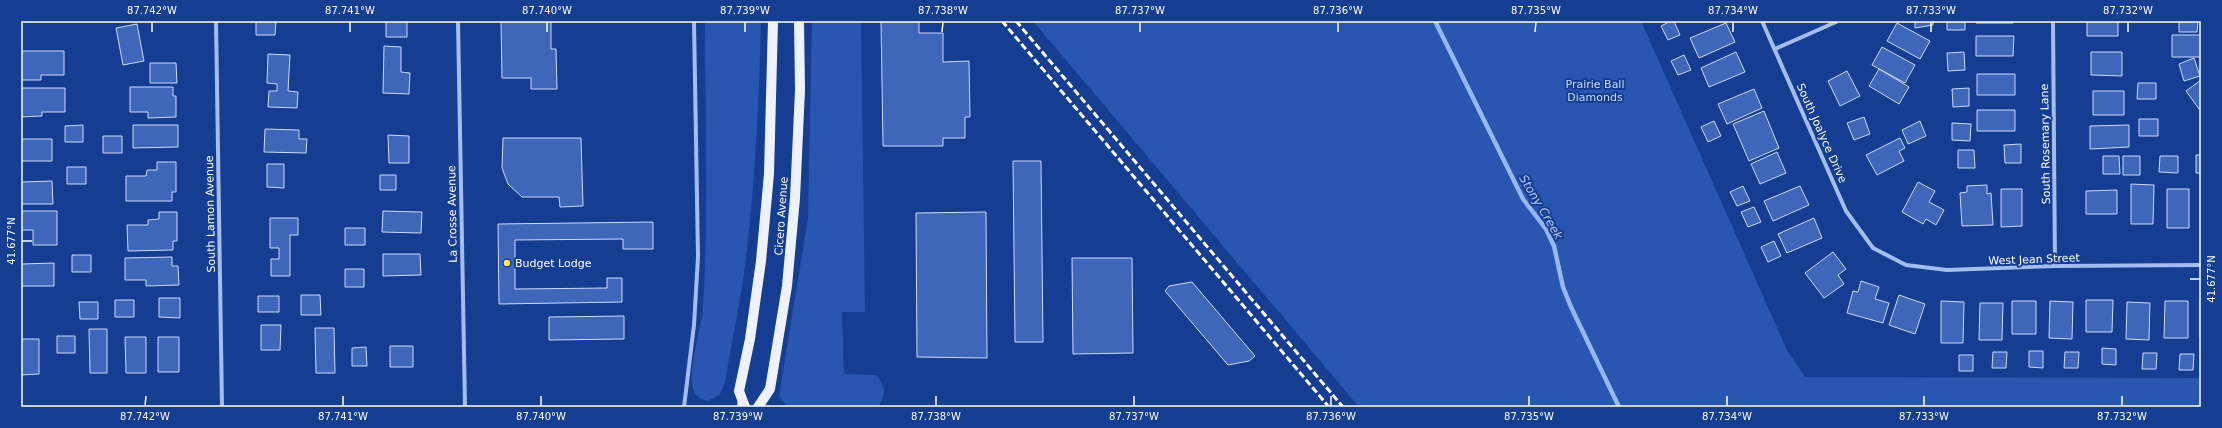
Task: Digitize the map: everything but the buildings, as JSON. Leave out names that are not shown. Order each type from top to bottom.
[{"type":"main road","name":"Cicero Avenue","points":[[745,407],[739,391],[750,339],[763,237],[769,174],[773,21]]},
{"type":"main road","name":"Cicero Avenue","points":[[758,407],[770,389],[788,286],[795,198],[800,90],[799,21]]},
{"type":"street","name":"South Lamon Avenue","points":[[216,21],[222,407]]},
{"type":"street","name":"La Crosse Avenue","points":[[458,21],[465,407]]},
{"type":"street","points":[[684,407],[694,325],[698,257],[694,21]]},
{"type":"street","name":"South Joalyce Drive","points":[[1762,21],[1846,212],[1873,248]]},
{"type":"street","name":"South Rosemary Lane","points":[[2053,21],[2055,266]]},
{"type":"street","points":[[1775,49],[1836,22]]},
{"type":"street","name":"West Jean Street","points":[[1873,248],[1906,265],[1947,270],[2055,266],[2201,265]]},
{"type":"green space","points":[[705,21],[761,21],[756,144],[741,295],[725,383],[720,394],[708,401],[696,395],[692,384],[693,363],[703,307],[705,271]]},
{"type":"green space","points":[[812,21],[861,21],[865,312],[842,312],[844,374],[876,375],[882,383],[884,390],[883,398],[878,407],[787,406],[779,396],[808,218]]},
{"type":"green space","name":"Prairie Ball Diamonds","points":[[1033,21],[1641,21],[1787,350],[1805,377],[2201,378],[2201,407],[1359,407]]},
{"type":"waterway","name":"Stony Creek","points":[[1435,21],[1523,199],[1546,229],[1554,246],[1563,287],[1571,307],[1619,407]]},
{"type":"railway","points":[[1002,21],[1329,407]]},
{"type":"railway","points":[[1016,21],[1343,407]]},
{"type":"place","name":"Budget Lodge","points":[[507,263]]}]
